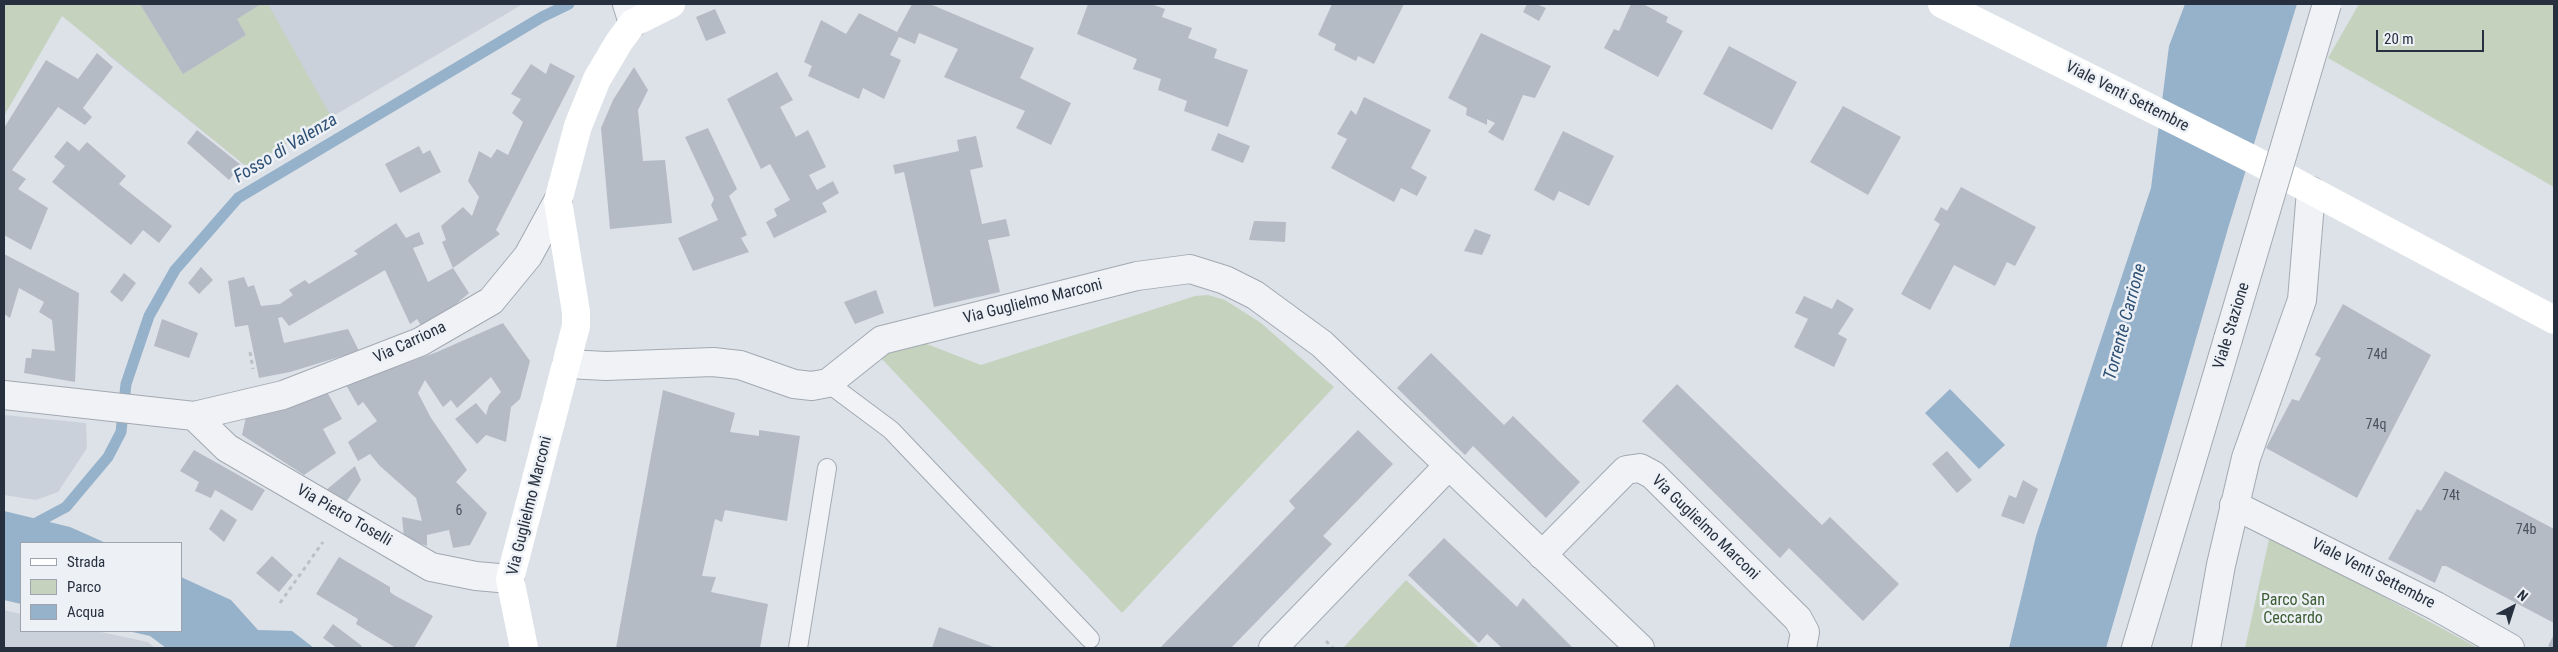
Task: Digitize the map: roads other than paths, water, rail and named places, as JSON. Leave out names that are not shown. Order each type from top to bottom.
[{"type":"main road","name":"Via Carriona","points":[[558,201],[578,126],[597,79],[619,42],[629,11],[671,4]]},
{"type":"main road","name":"Viale Venti Settembre","points":[[1942,4],[2252,159],[2554,320]]},
{"type":"main road","name":"Via Guglielmo Marconi","points":[[524,648],[510,579],[576,326],[576,312],[558,201]]},
{"type":"street","name":"Viale Stazione","points":[[2136,648],[2327,4]]},
{"type":"street","points":[[2206,648],[2234,505],[2246,458],[2302,300],[2311,191]]},
{"type":"street","name":"Via Carriona","points":[[4,395],[186,415],[283,395],[420,342],[491,301],[528,256],[558,201]]},
{"type":"street","name":"Via Guglielmo Marconi","points":[[828,382],[882,340],[1138,276],[1190,269],[1225,280],[1255,295],[1322,344],[1640,648]]},
{"type":"street","points":[[567,364],[606,366],[713,362],[740,365],[794,384],[812,386],[828,382]]},
{"type":"street","name":"Via Pietro Toselli","points":[[186,415],[227,448],[431,567],[476,576],[510,579]]},
{"type":"street","points":[[1273,648],[1449,465]]},
{"type":"street","name":"Via Guglielmo Marconi","points":[[1542,555],[1626,470],[1640,468],[1653,475],[1798,619],[1805,632],[1802,648]]},
{"type":"street","name":"Viale Venti Settembre","points":[[2234,505],[2436,606],[2510,648]]},
{"type":"lane","points":[[828,382],[891,430],[1090,639]]},
{"type":"lane","points":[[798,648],[828,468]]},
{"type":"water","name":"Torrente Carrione","points":[[2185,4],[2297,4],[2229,225],[2106,648],[2009,648],[2036,536],[2151,188],[2169,46]]},
{"type":"water","points":[[1950,389],[2005,445],[1979,469],[1925,413]]},
{"type":"water","points":[[4,511],[70,527],[104,542],[20,542],[20,604],[4,600]]},
{"type":"water","points":[[182,577],[231,600],[258,630],[292,631],[314,648],[166,648],[150,636],[132,632],[182,632]]},
{"type":"waterway","name":"Fosso di Valenza","points":[[4,540],[66,507],[108,457],[121,432],[126,384],[149,316],[175,270],[238,198],[542,17],[569,4]]},
{"type":"park label","name":"Parco San Ceccardo","points":[[2293,610]]}]
